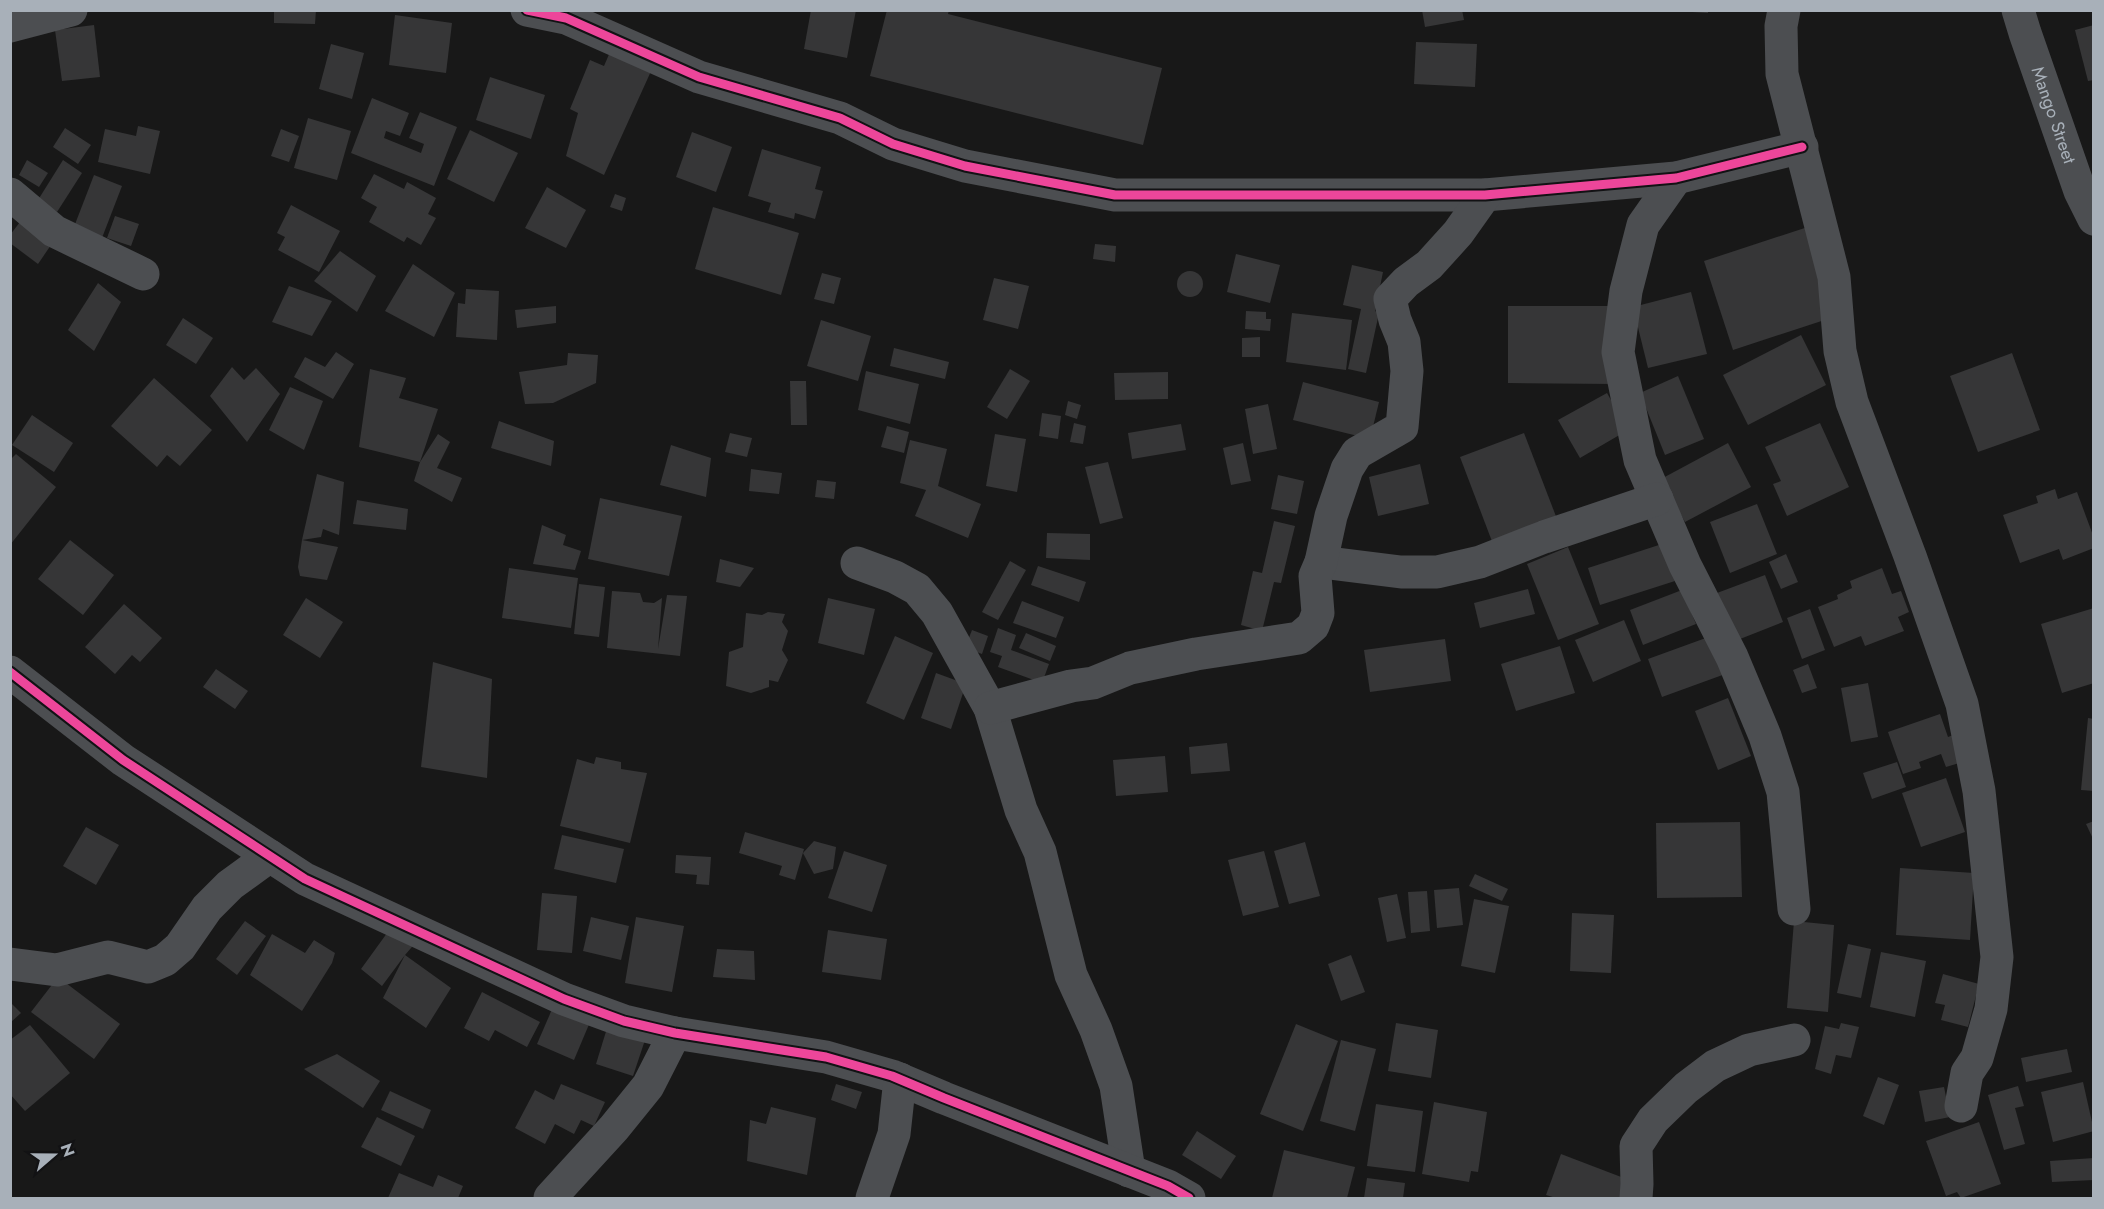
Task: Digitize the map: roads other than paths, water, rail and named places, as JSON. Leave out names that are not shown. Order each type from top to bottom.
[{"type":"street","points":[[10,26],[71,10]]},
{"type":"street","points":[[527,10],[566,14],[699,77],[840,118],[893,144],[965,166],[1115,195],[1485,195],[1676,178],[1802,147]]},
{"type":"street","points":[[1784,10],[1781,26],[1782,74],[1834,277],[1840,351],[1852,402],[1962,704],[1979,791],[1997,957],[1991,1008],[1977,1058],[1967,1073],[1961,1106]]},
{"type":"street","name":"Mango Street","points":[[2018,10],[2080,191],[2094,219]]},
{"type":"street","points":[[1676,178],[1643,225],[1626,291],[1618,352],[1640,460],[1685,565],[1732,657],[1765,736],[1783,792],[1794,909]]},
{"type":"street","points":[[10,194],[54,231],[143,274]]},
{"type":"street","points":[[990,708],[1071,686],[1093,683],[1130,668],[1196,654],[1299,638],[1313,626],[1318,613],[1315,576],[1321,562],[1331,516],[1347,469],[1358,453],[1402,427],[1407,371],[1404,342],[1390,299],[1406,282],[1429,265],[1458,232],[1485,195]]},
{"type":"street","points":[[1321,562],[1401,572],[1437,572],[1480,562],[1544,537],[1657,499]]},
{"type":"street","points":[[857,563],[917,589],[937,613],[990,708],[1021,810],[1040,852],[1071,975],[1096,1030],[1116,1086],[1129,1171]]},
{"type":"street","points":[[10,672],[123,760],[306,879],[564,999],[624,1021],[675,1033],[826,1058],[900,1079],[1168,1186],[1189,1198]]},
{"type":"street","points":[[10,964],[57,970],[108,957],[148,967],[165,960],[180,946],[207,908],[230,885],[270,856]]},
{"type":"street","points":[[550,1198],[614,1128],[648,1086],[675,1033]]},
{"type":"street","points":[[1636,1198],[1636,1146],[1653,1120],[1715,1066],[1749,1050],[1794,1040]]},
{"type":"street","points":[[872,1198],[877,1189],[894,1134],[900,1079]]}]
